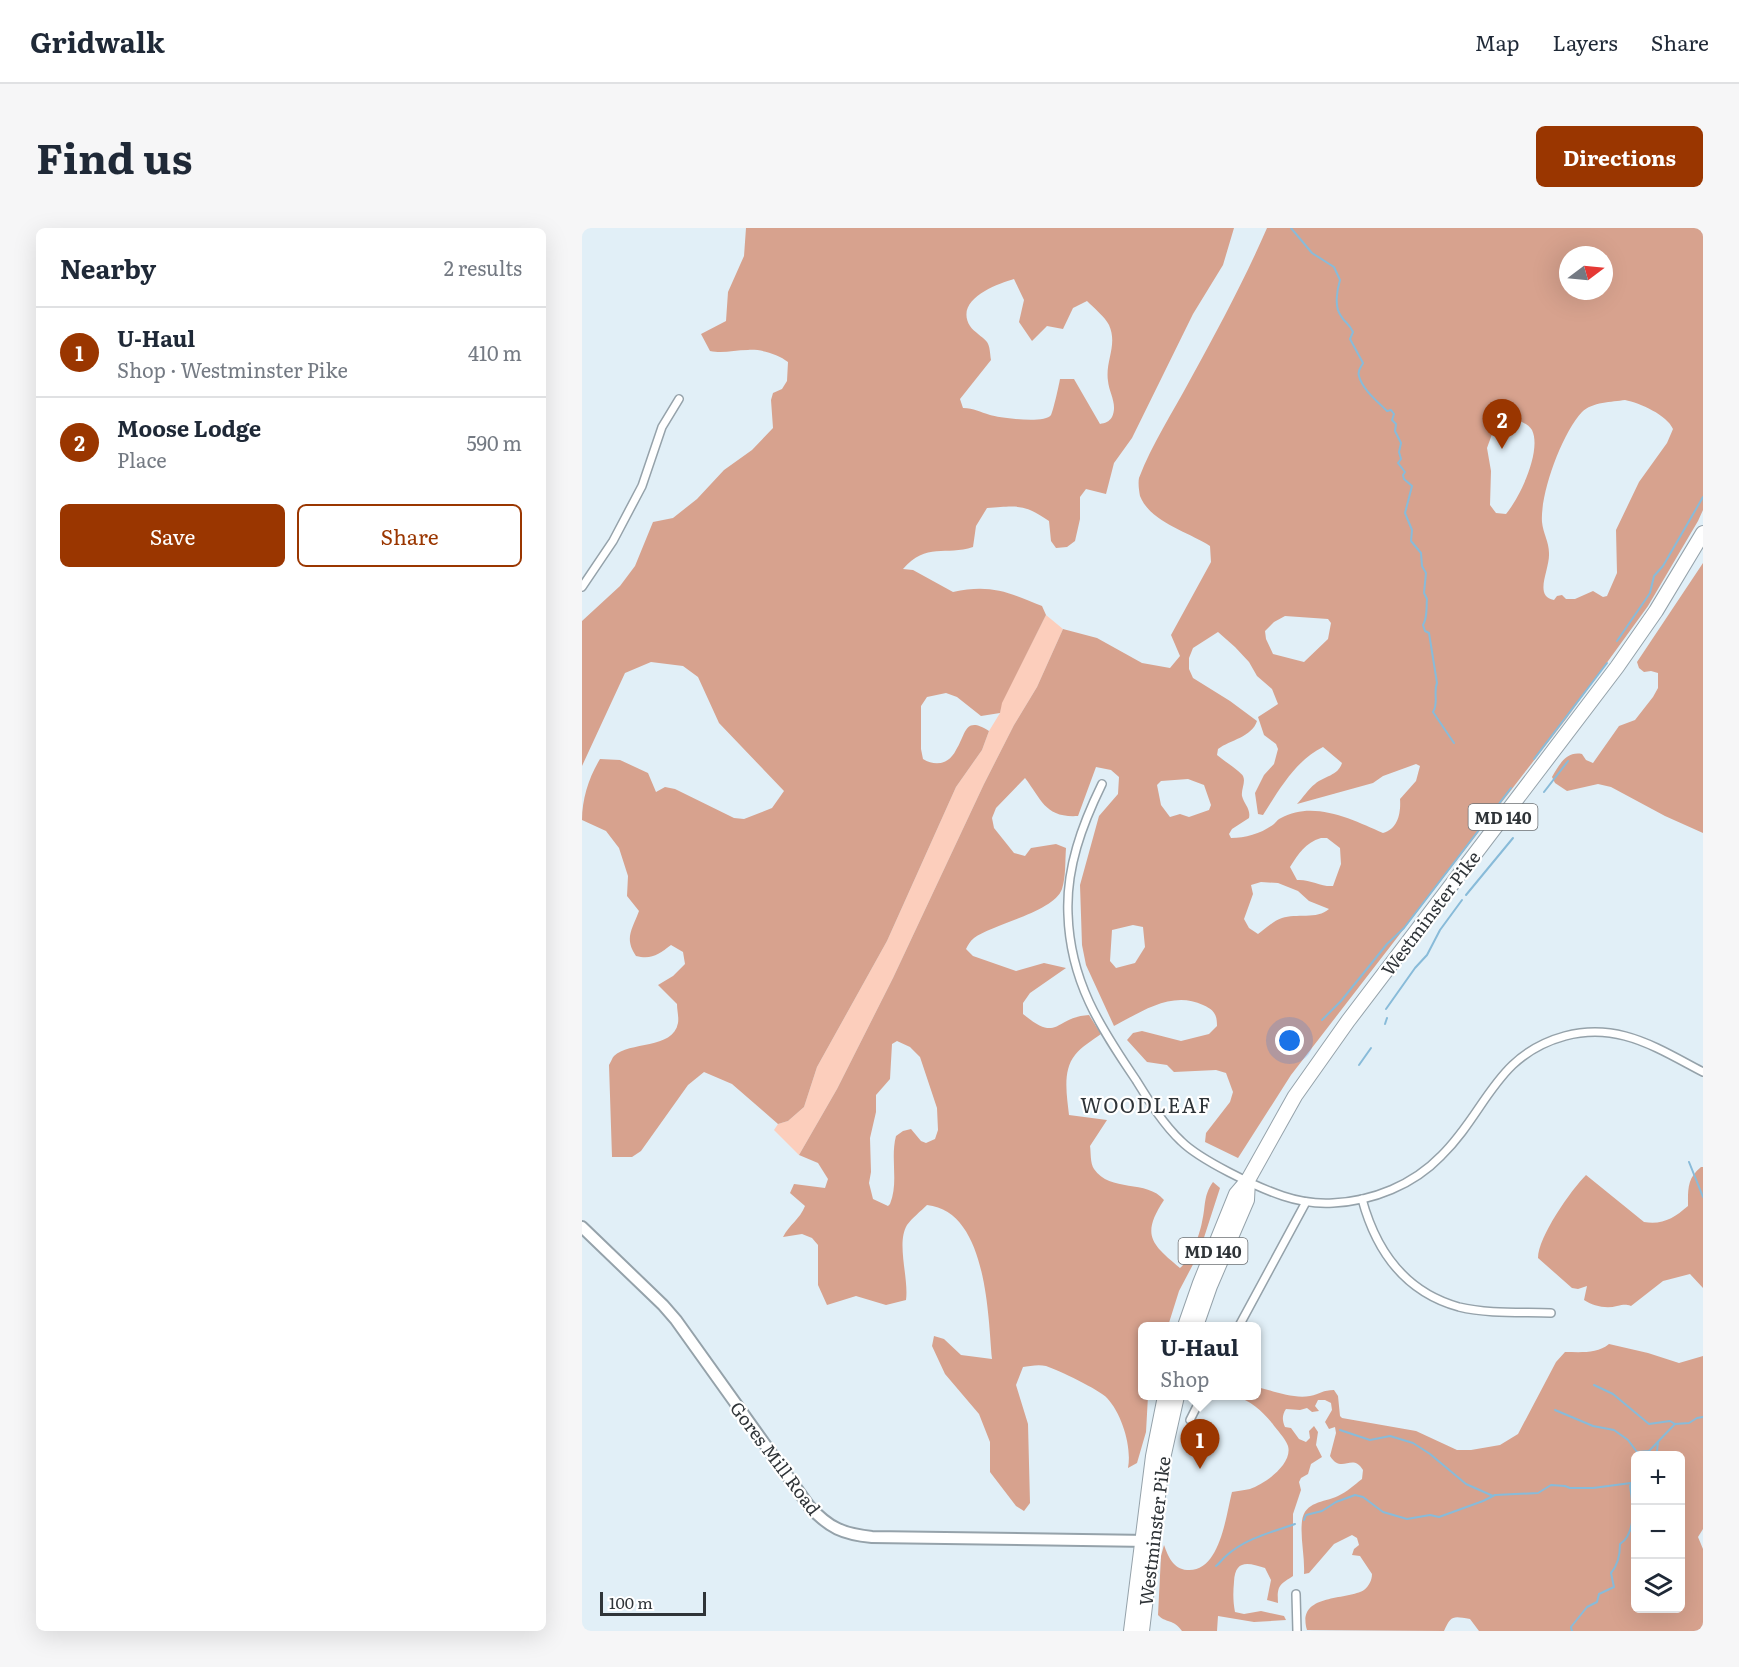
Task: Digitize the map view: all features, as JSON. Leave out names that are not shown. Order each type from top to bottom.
[{"type":"highway","name":"Westminster Pike","points":[[1187,1322],[1236,1194],[1248,1180],[1284,1114],[1318,1062],[1617,667],[1656,611],[1703,533]]},
{"type":"highway","name":"Westminster Pike","points":[[1197,1322],[1210,1286],[1247,1200],[1248,1180]]},
{"type":"highway","name":"Westminster Pike","points":[[1142,1631],[1152,1456],[1164,1400]]},
{"type":"highway","name":"Westminster Pike","points":[[1131,1631],[1176,1400]]},
{"type":"street","points":[[582,587],[613,541],[642,486],[662,427],[680,399]]},
{"type":"street","points":[[1102,784],[1077,846],[1069,892],[1069,931],[1082,988],[1096,1020],[1155,1109],[1180,1141],[1209,1161],[1248,1180],[1283,1196],[1306,1202],[1330,1203],[1362,1199],[1395,1189],[1431,1166],[1454,1143],[1505,1071],[1524,1055],[1544,1043],[1582,1033],[1623,1035],[1637,1039],[1703,1072]]},
{"type":"street","points":[[1362,1199],[1372,1231],[1382,1251],[1406,1279],[1426,1292],[1461,1307],[1551,1313]]},
{"type":"street","points":[[1241,1322],[1306,1202]]},
{"type":"street","name":"Gores Mill Road","points":[[582,1227],[676,1320],[809,1506],[831,1527],[856,1536],[872,1537],[1147,1541]]},
{"type":"street","points":[[1190,1420],[1200,1400]]},
{"type":"street","points":[[1296,1594],[1297,1631]]},
{"type":"shaded area","points":[[746,228],[1234,228],[1223,265],[1193,314],[1132,438],[1114,463],[1106,494],[1086,489],[1080,497],[1080,519],[1075,541],[1067,547],[1056,548],[1051,541],[1049,521],[1026,508],[987,508],[976,526],[973,547],[920,555],[903,569],[913,570],[953,592],[988,589],[1009,593],[1042,606],[1046,615],[1002,703],[1000,713],[981,716],[957,697],[946,693],[927,697],[921,706],[923,759],[933,763],[942,763],[953,755],[970,726],[975,725],[989,731],[982,750],[956,787],[887,941],[817,1067],[804,1107],[788,1121],[778,1124],[732,1084],[704,1072],[688,1085],[641,1151],[632,1157],[612,1157],[609,1065],[614,1056],[621,1051],[660,1041],[674,1032],[678,1023],[677,1004],[658,985],[673,976],[685,964],[683,952],[671,945],[651,957],[636,956],[632,950],[630,934],[639,911],[627,896],[628,876],[619,848],[606,831],[582,820],[585,796],[593,773],[600,759],[620,760],[648,773],[656,792],[665,787],[675,789],[734,818],[744,819],[772,808],[784,791],[719,723],[698,677],[683,666],[651,662],[625,673],[582,766],[582,621],[620,586],[635,566],[653,522],[673,518],[697,499],[724,470],[752,450],[773,428],[771,400],[773,393],[782,389],[787,381],[788,362],[774,354],[758,350],[710,351],[701,334],[726,321],[728,292],[744,256]],"holes":[[[1014,279],[1024,300],[1019,322],[1032,341],[1047,326],[1063,329],[1073,308],[1087,301],[1107,322],[1112,339],[1108,381],[1114,403],[1114,412],[1108,421],[1100,424],[1074,379],[1060,379],[1052,413],[1047,418],[1012,419],[963,408],[960,399],[991,360],[987,342],[970,326],[967,317],[968,308],[972,301],[988,289]]]},
{"type":"shaded area","points":[[1267,228],[1703,228],[1703,510],[1648,606],[1566,719],[1291,1075],[1238,1158],[1205,1142],[1206,1133],[1230,1102],[1233,1092],[1226,1073],[1216,1070],[1174,1072],[1167,1065],[1147,1062],[1127,1040],[1133,1033],[1142,1031],[1181,1041],[1209,1034],[1217,1026],[1214,1013],[1207,1007],[1191,1001],[1168,1001],[1146,1009],[1114,1026],[1086,965],[1082,945],[1080,885],[1099,816],[1118,794],[1119,777],[1111,770],[1096,767],[1078,816],[1067,816],[1051,811],[1025,778],[996,808],[992,818],[994,828],[1014,853],[1025,856],[1031,848],[1056,844],[1066,848],[1062,889],[1057,897],[1048,904],[983,933],[973,939],[966,949],[973,956],[1016,971],[1044,963],[1066,968],[1030,993],[1023,1003],[1023,1014],[1035,1023],[1050,1028],[1089,1015],[1101,1034],[1075,1055],[1068,1068],[1066,1084],[1069,1115],[1107,1120],[1090,1146],[1094,1169],[1109,1181],[1148,1190],[1164,1200],[1153,1222],[1152,1238],[1162,1252],[1180,1268],[1188,1259],[1197,1241],[1210,1187],[1213,1182],[1220,1188],[1199,1253],[1179,1291],[1169,1322],[1138,1322],[1138,1400],[1148,1400],[1146,1432],[1137,1463],[1128,1468],[1129,1450],[1125,1431],[1117,1413],[1103,1394],[1046,1366],[1023,1367],[1016,1385],[1028,1424],[1030,1503],[1024,1511],[1016,1506],[990,1472],[990,1442],[979,1414],[945,1374],[932,1346],[934,1336],[944,1339],[961,1355],[992,1359],[989,1317],[980,1268],[973,1245],[962,1225],[947,1212],[927,1205],[907,1225],[903,1241],[906,1300],[886,1305],[856,1296],[827,1305],[818,1285],[818,1245],[812,1238],[802,1234],[783,1237],[805,1206],[790,1193],[794,1184],[825,1188],[828,1179],[818,1163],[799,1155],[837,1089],[893,978],[984,784],[1014,725],[1037,687],[1063,629],[1097,638],[1142,663],[1170,668],[1180,656],[1171,635],[1211,562],[1210,546],[1171,526],[1152,513],[1140,496],[1139,478],[1156,440],[1221,323]],"holes":[[[1625,400],[1659,414],[1673,429],[1667,443],[1639,482],[1616,530],[1617,573],[1607,596],[1603,597],[1593,591],[1575,599],[1566,599],[1562,595],[1557,596],[1554,600],[1548,598],[1543,588],[1549,553],[1542,522],[1542,510],[1560,449],[1574,422],[1586,409],[1597,404]],[[1503,414],[1528,425],[1534,439],[1534,450],[1528,474],[1506,514],[1496,513],[1490,505],[1491,471],[1487,448],[1496,423]],[[1285,616],[1328,619],[1331,623],[1328,639],[1304,662],[1273,654],[1265,631]],[[1218,632],[1235,647],[1249,662],[1257,676],[1272,689],[1278,704],[1258,717],[1264,735],[1276,744],[1278,749],[1274,764],[1264,775],[1255,793],[1258,814],[1263,815],[1296,768],[1323,747],[1342,763],[1337,771],[1312,786],[1297,804],[1373,783],[1383,776],[1416,764],[1420,766],[1416,781],[1400,799],[1399,815],[1392,828],[1383,833],[1333,814],[1307,811],[1280,818],[1274,824],[1254,834],[1231,838],[1229,834],[1232,829],[1249,818],[1249,812],[1242,796],[1243,776],[1217,755],[1218,749],[1246,735],[1257,721],[1193,678],[1189,669],[1189,658],[1193,648]],[[1188,779],[1204,785],[1211,805],[1209,810],[1189,817],[1180,814],[1170,817],[1161,805],[1157,785],[1161,781]],[[1321,838],[1327,838],[1340,848],[1341,864],[1333,886],[1297,880],[1290,867],[1307,846]],[[1261,882],[1278,883],[1298,891],[1309,901],[1329,909],[1319,914],[1282,918],[1258,934],[1249,928],[1244,919],[1253,894],[1251,885]],[[1133,925],[1143,927],[1145,947],[1135,963],[1116,968],[1110,961],[1112,930]],[[897,1041],[910,1047],[920,1057],[937,1108],[938,1130],[935,1139],[926,1143],[921,1141],[911,1129],[896,1136],[893,1196],[888,1206],[873,1199],[869,1183],[870,1138],[876,1112],[876,1095],[890,1079],[892,1044]]]},
{"type":"shaded area","points":[[1703,563],[1703,833],[1611,787],[1598,784],[1567,791],[1555,783],[1552,777],[1564,760],[1572,755],[1582,754],[1586,760],[1593,763],[1619,726],[1635,720],[1653,697],[1658,688],[1658,673],[1644,672],[1639,668],[1637,662]]},
{"type":"shaded area","points":[[1046,615],[1063,629],[1037,687],[1014,725],[984,784],[893,978],[837,1089],[799,1155],[774,1130],[778,1124],[788,1121],[804,1107],[817,1067],[887,941],[956,787],[982,750],[989,731],[1000,713],[1001,703]]},
{"type":"shaded area","points":[[1703,1167],[1703,1288],[1690,1274],[1663,1281],[1631,1306],[1600,1306],[1584,1300],[1587,1286],[1572,1288],[1538,1258],[1539,1249],[1549,1226],[1564,1202],[1586,1175],[1644,1222],[1657,1222],[1673,1217],[1688,1206],[1688,1190],[1691,1180]]},
{"type":"shaded area","points":[[1609,1344],[1679,1363],[1703,1356],[1703,1529],[1698,1537],[1703,1549],[1703,1631],[1479,1631],[1470,1619],[1456,1617],[1451,1619],[1444,1631],[1307,1630],[1306,1618],[1309,1610],[1315,1604],[1364,1590],[1369,1585],[1372,1576],[1360,1556],[1352,1555],[1354,1549],[1359,1545],[1357,1538],[1352,1535],[1334,1544],[1309,1573],[1304,1574],[1302,1521],[1304,1514],[1311,1506],[1341,1494],[1362,1479],[1363,1470],[1359,1465],[1339,1464],[1330,1456],[1336,1433],[1335,1427],[1329,1429],[1325,1422],[1332,1410],[1331,1403],[1325,1400],[1318,1400],[1315,1406],[1319,1411],[1312,1412],[1307,1408],[1286,1409],[1283,1415],[1285,1427],[1291,1428],[1299,1439],[1306,1442],[1310,1438],[1309,1431],[1314,1426],[1318,1432],[1316,1445],[1322,1457],[1311,1464],[1308,1474],[1299,1482],[1301,1490],[1293,1514],[1293,1576],[1280,1586],[1278,1603],[1267,1600],[1271,1580],[1265,1568],[1243,1565],[1235,1575],[1233,1594],[1235,1612],[1244,1614],[1261,1611],[1284,1616],[1286,1620],[1254,1622],[1218,1616],[1217,1631],[1182,1631],[1158,1615],[1161,1556],[1164,1545],[1172,1561],[1182,1569],[1198,1568],[1207,1562],[1220,1541],[1232,1492],[1250,1489],[1263,1483],[1286,1460],[1288,1446],[1283,1437],[1264,1414],[1246,1400],[1261,1400],[1261,1388],[1297,1396],[1310,1396],[1334,1390],[1338,1396],[1342,1418],[1416,1431],[1457,1450],[1471,1450],[1500,1445],[1518,1434],[1556,1362],[1565,1352],[1588,1352]]},
{"type":"waterway","points":[[1291,228],[1312,253],[1334,267],[1340,280],[1337,308],[1353,332],[1350,339],[1363,363],[1358,372],[1361,381],[1375,399],[1387,411],[1391,410],[1394,414],[1392,420],[1396,424],[1395,431],[1401,443],[1399,452],[1401,459],[1398,463],[1405,472],[1404,479],[1412,486],[1405,513],[1412,530],[1411,541],[1421,553],[1422,566],[1426,573],[1424,593],[1427,599],[1426,618],[1423,625],[1425,631],[1429,633],[1437,683],[1436,705],[1433,712],[1454,743]]},
{"type":"waterway","points":[[1617,641],[1650,593],[1654,576],[1663,566],[1703,497]]},
{"type":"waterway","points":[[1534,759],[1607,663]]},
{"type":"waterway","points":[[1544,792],[1568,761]]},
{"type":"waterway","points":[[1322,1020],[1341,1001],[1387,944],[1404,928],[1511,788]]},
{"type":"waterway","points":[[1466,895],[1513,838]]},
{"type":"waterway","points":[[1386,1009],[1427,955],[1440,930],[1462,900]]},
{"type":"waterway","points":[[1385,1024],[1387,1018]]},
{"type":"waterway","points":[[1359,1065],[1371,1048]]},
{"type":"waterway","points":[[1689,1162],[1703,1197]]},
{"type":"waterway","points":[[1594,1385],[1613,1394],[1649,1424],[1670,1421],[1675,1424],[1689,1423],[1703,1417]]},
{"type":"waterway","points":[[1555,1410],[1593,1426],[1614,1430],[1628,1440],[1637,1452],[1649,1451],[1675,1424]]},
{"type":"waterway","points":[[1340,1430],[1370,1440],[1390,1436],[1413,1443],[1466,1484],[1493,1496]]},
{"type":"waterway","points":[[1657,1451],[1658,1442]]},
{"type":"waterway","points":[[1304,1520],[1306,1515],[1322,1511],[1336,1502],[1355,1495],[1363,1497],[1383,1512],[1407,1519],[1430,1515],[1439,1517],[1495,1495],[1538,1493],[1551,1485],[1593,1488],[1631,1483]]},
{"type":"waterway","points":[[1631,1484],[1631,1494]]},
{"type":"waterway","points":[[1572,1631],[1571,1627],[1587,1607],[1597,1602],[1599,1594],[1614,1587],[1611,1573],[1618,1560],[1620,1544],[1629,1533],[1632,1505]]},
{"type":"waterway","points":[[1216,1566],[1241,1545],[1295,1524]]},
{"type":"place","name":"Moose Lodge","points":[[1502,449]]},
{"type":"place","name":"U-Haul","points":[[1200,1469]]},
{"type":"district","name":"WOODLEAF","points":[[1146,1104]]}]
